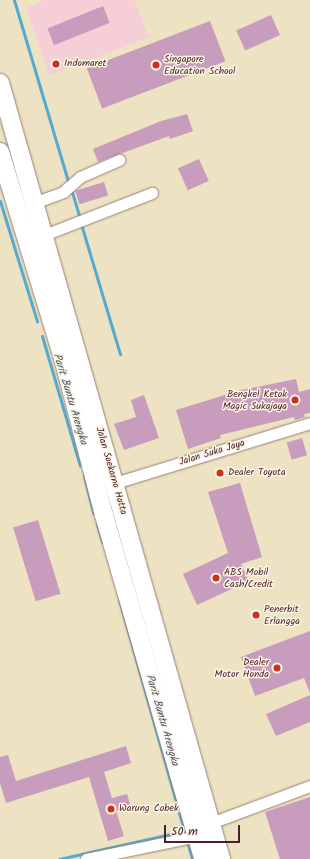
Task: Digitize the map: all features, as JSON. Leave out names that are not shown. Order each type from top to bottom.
[{"type":"main road","name":"Jalan Soekarno Hatta","points":[[0,83],[36,202],[107,522],[190,837],[203,859]]},
{"type":"main road","name":"Jalan Soekarno Hatta","points":[[0,152],[115,483],[221,859]]},
{"type":"street","points":[[36,202],[63,192],[80,177],[119,160]]},
{"type":"street","points":[[44,235],[152,193]]},
{"type":"street","name":"Jalan Suka Jaya","points":[[115,483],[310,422]]},
{"type":"street","points":[[211,823],[310,786]]},
{"type":"street","points":[[86,859],[190,837]]},
{"type":"shaded area","points":[[45,0],[134,0],[149,37],[49,76],[26,8]]},
{"type":"building","points":[[103,6],[110,23],[54,45],[47,28]]},
{"type":"building","points":[[271,15],[280,35],[245,51],[236,30]]},
{"type":"building","name":"Singapore Education School","points":[[210,21],[225,61],[102,108],[87,68]]},
{"type":"building","points":[[187,114],[193,131],[170,139],[169,136],[98,162],[93,149],[161,121]]},
{"type":"building","points":[[199,159],[209,181],[188,190],[178,168]]},
{"type":"building","points":[[104,182],[108,195],[79,204],[75,191]]},
{"type":"building","points":[[296,379],[299,392],[310,389],[310,413],[304,414],[305,417],[295,420],[294,417],[220,435],[221,438],[188,449],[176,410],[241,390]]},
{"type":"building","points":[[144,395],[159,438],[124,450],[114,424],[136,417],[131,400]]},
{"type":"building","points":[[302,438],[307,455],[292,460],[287,442]]},
{"type":"building","points":[[240,483],[262,557],[241,564],[249,581],[197,605],[183,574],[228,553],[208,492]]},
{"type":"building","points":[[38,520],[61,594],[36,601],[13,528]]},
{"type":"building","name":"Dealer Motor Honda","points":[[310,631],[310,693],[304,678],[255,696],[241,657]]},
{"type":"building","points":[[310,695],[310,722],[276,736],[266,714]]},
{"type":"building","points":[[126,746],[131,763],[104,772],[112,798],[127,794],[131,807],[116,811],[124,836],[108,841],[89,777],[6,803],[0,783],[0,757],[8,755],[16,781]]},
{"type":"building","points":[[310,797],[310,859],[280,859],[265,812]]},
{"type":"waterway","points":[[14,0],[69,184]]},
{"type":"waterway","points":[[71,189],[80,218]]},
{"type":"waterway","name":"Parit Buntu Arengka","points":[[0,201],[37,321]]},
{"type":"waterway","points":[[81,224],[120,354]]},
{"type":"waterway","name":"Parit Buntu Arengka","points":[[42,336],[80,466]]},
{"type":"waterway","name":"Parit Buntu Arengka","points":[[84,476],[93,513]]},
{"type":"waterway","name":"Parit Buntu Arengka","points":[[97,524],[102,542]]},
{"type":"waterway","name":"Parit Buntu Arengka","points":[[119,599],[192,859]]},
{"type":"waterway","points":[[59,859],[184,831]]},
{"type":"place","name":"Indomaret","points":[[56,64]]},
{"type":"place","name":"Singapore Education School","points":[[156,65]]},
{"type":"place","name":"Bengkel Ketok Magic Sukajaya","points":[[295,400]]},
{"type":"place","name":"Dealer Toyota","points":[[220,473]]},
{"type":"place","name":"ABS Mobil Cash/Credit","points":[[216,578]]},
{"type":"place","name":"Penerbit Erlangga","points":[[256,615]]},
{"type":"place","name":"Dealer Motor Honda","points":[[277,668]]},
{"type":"place","name":"Warung Cobek","points":[[111,809]]}]
